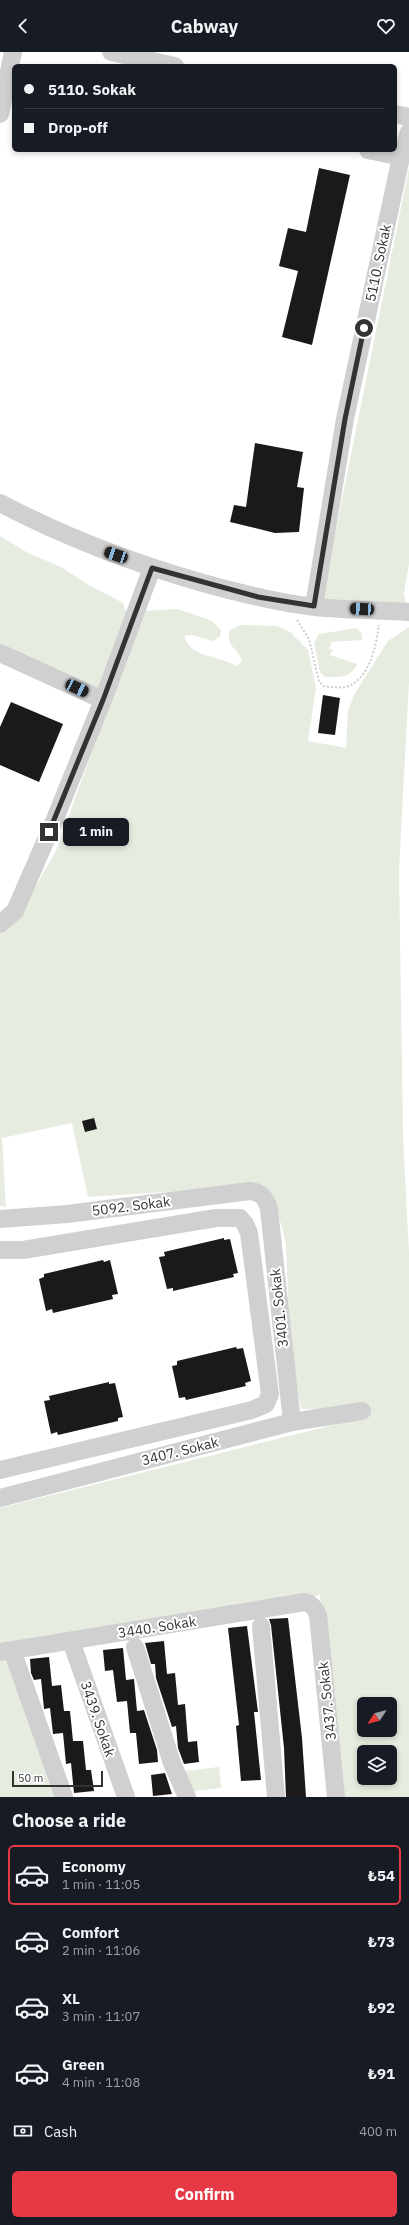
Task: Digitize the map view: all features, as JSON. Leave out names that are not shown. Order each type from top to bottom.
[{"type":"street","points":[[12,64],[13,52]]},
{"type":"street","points":[[110,52],[166,64]]},
{"type":"street","points":[[0,114],[11,78],[12,65]]},
{"type":"street","points":[[397,114],[409,117]]},
{"type":"street","name":"5110. Sokak","points":[[314,606],[345,419],[401,157],[409,132]]},
{"type":"street","points":[[377,152],[401,157]]},
{"type":"street","points":[[0,503],[104,551],[152,568],[258,597],[314,606],[401,611]]},
{"type":"street","points":[[0,924],[15,910],[55,819],[103,700],[152,568]]},
{"type":"street","points":[[0,653],[103,700]]},
{"type":"street","name":"5092. Sokak","points":[[0,1219],[67,1214],[250,1191],[262,1195]]},
{"type":"street","name":"3401. Sokak","points":[[262,1195],[267,1200],[269,1209],[292,1422]]},
{"type":"street","points":[[0,1250],[23,1250],[216,1218],[240,1218],[245,1224],[249,1233],[270,1394],[266,1404],[252,1410],[0,1470]]},
{"type":"street","name":"3407. Sokak","points":[[0,1498],[292,1422],[362,1412]]},
{"type":"street","name":"3440. Sokak","points":[[6,1651],[304,1602],[313,1606]]},
{"type":"street","name":"3437. Sokak","points":[[313,1606],[318,1615],[336,1797]]},
{"type":"street","points":[[261,1626],[276,1797]]},
{"type":"street","name":"3439. Sokak","points":[[71,1641],[126,1797]]},
{"type":"street","points":[[135,1647],[172,1763],[188,1797]]},
{"type":"street","points":[[6,1651],[64,1797]]},
{"type":"path","points":[[293,617],[306,632],[319,681],[323,686],[340,687],[351,685],[370,664],[380,620],[401,611]]},
{"type":"shaded area","points":[[409,168],[409,563],[404,594],[406,604],[325,600],[323,593]]},
{"type":"shaded area","points":[[0,536],[28,553],[61,567],[89,585],[123,603],[128,617],[99,691],[0,646]]},
{"type":"shaded area","points":[[178,609],[212,621],[221,630],[220,636],[213,641],[192,635],[184,636],[186,641],[189,646],[197,652],[237,666],[242,660],[230,643],[230,630],[241,625],[277,626],[290,632],[308,650],[316,688],[308,741],[346,748],[348,711],[355,693],[388,641],[409,627],[409,681],[399,870],[403,1134],[409,1253],[409,1797],[342,1797],[320,1595],[0,1647],[0,1508],[369,1416],[367,1408],[301,1409],[290,1348],[286,1243],[275,1202],[261,1186],[88,1197],[72,1123],[2,1138],[6,1207],[0,1206],[0,929],[18,918],[57,849],[142,611]]},
{"type":"shaded area","points":[[357,628],[362,634],[362,640],[332,642],[329,649],[333,649],[330,655],[357,664],[354,669],[344,676],[325,677],[320,672],[314,643],[319,634]]},
{"type":"shaded area","points":[[11,1657],[59,1797],[0,1797],[0,1659]]},
{"type":"shaded area","points":[[219,1767],[221,1788],[194,1791],[184,1771]]},
{"type":"building","points":[[319,168],[350,175],[312,345],[282,337],[298,271],[279,266],[288,228],[306,232]]},
{"type":"building","points":[[255,443],[303,452],[297,487],[304,488],[299,532],[275,533],[230,522],[234,505],[246,507]]},
{"type":"building","points":[[323,695],[340,698],[335,735],[318,733]]},
{"type":"building","points":[[11,702],[63,724],[39,782],[0,765],[0,727]]},
{"type":"building","points":[[94,1118],[97,1129],[85,1132],[82,1121]]},
{"type":"building","points":[[224,1238],[224,1240],[230,1239],[238,1273],[233,1274],[234,1277],[173,1291],[173,1288],[167,1289],[159,1257],[165,1256],[164,1252]]},
{"type":"building","points":[[103,1260],[104,1262],[110,1260],[118,1294],[112,1295],[113,1299],[53,1313],[52,1309],[46,1311],[39,1279],[44,1277],[44,1274]]},
{"type":"building","points":[[236,1347],[237,1349],[243,1348],[251,1381],[245,1383],[246,1386],[186,1400],[185,1397],[179,1398],[172,1366],[177,1365],[177,1361]]},
{"type":"building","points":[[109,1382],[109,1384],[115,1383],[123,1417],[118,1418],[118,1421],[58,1435],[57,1432],[51,1434],[44,1401],[50,1400],[49,1396]]},
{"type":"building","points":[[288,1618],[302,1738],[306,1797],[286,1797],[284,1748],[271,1625],[269,1619]]},
{"type":"building","points":[[247,1626],[258,1712],[254,1712],[261,1780],[241,1781],[236,1726],[239,1725],[228,1628]]},
{"type":"building","points":[[164,1641],[167,1674],[175,1673],[178,1705],[185,1704],[188,1742],[197,1741],[199,1762],[184,1764],[178,1748],[176,1726],[172,1727],[156,1678],[155,1664],[151,1664],[145,1643]]},
{"type":"building","points":[[123,1648],[126,1680],[134,1679],[137,1711],[144,1710],[157,1750],[158,1762],[139,1764],[136,1733],[130,1733],[127,1701],[117,1702],[113,1670],[105,1671],[103,1650]]},
{"type":"building","points":[[49,1657],[52,1686],[61,1685],[64,1711],[70,1711],[73,1741],[83,1741],[86,1770],[91,1770],[94,1791],[74,1793],[71,1763],[66,1764],[63,1733],[53,1734],[50,1708],[44,1709],[41,1679],[34,1680],[31,1673],[30,1659]]},
{"type":"building","points":[[165,1773],[172,1794],[153,1796],[151,1775]]},
{"type":"route","points":[[49,832],[103,700],[152,568],[258,597],[314,606],[345,419],[364,328]]}]
